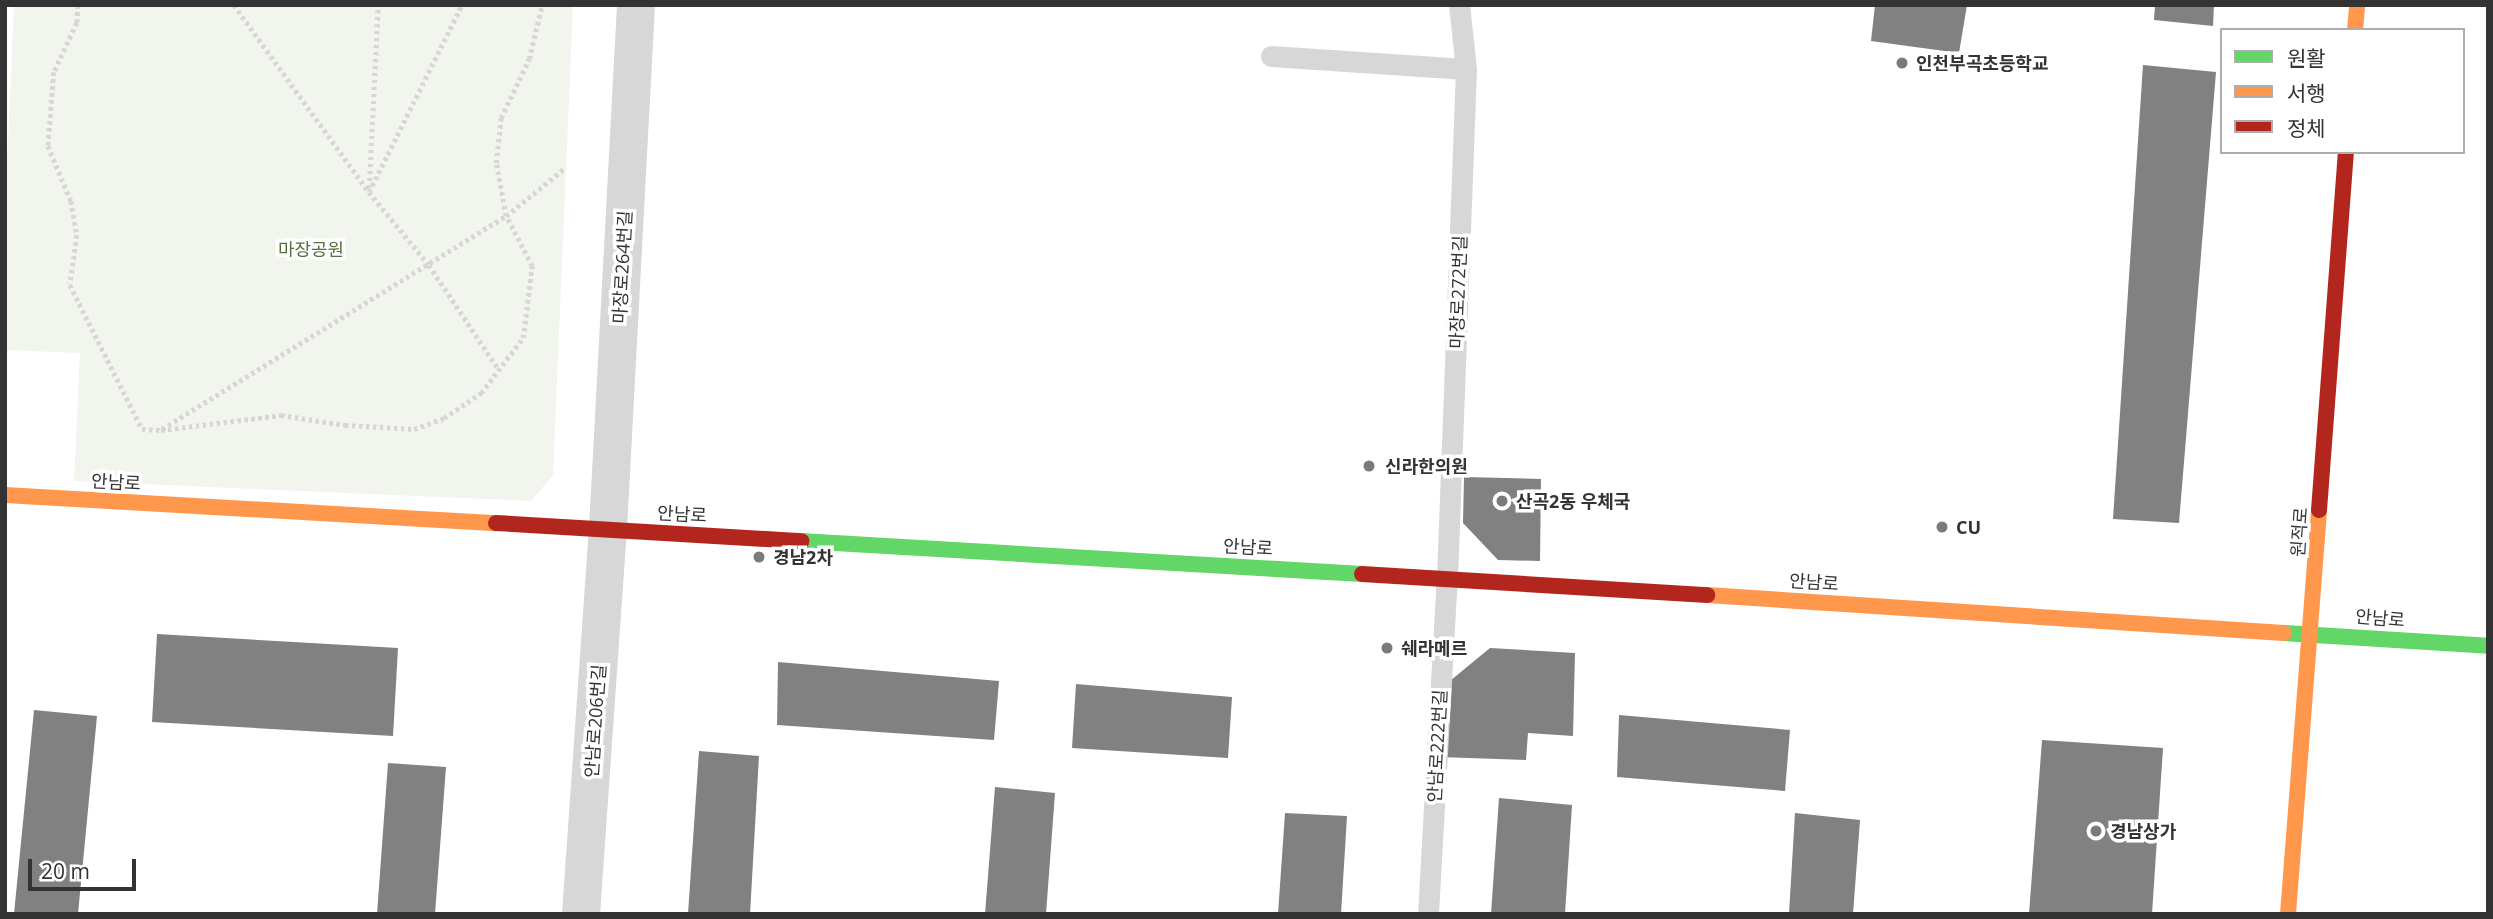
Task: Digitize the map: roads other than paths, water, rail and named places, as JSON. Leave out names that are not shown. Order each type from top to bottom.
[{"type":"main road","points":[[2355,28],[2357,5]]},
{"type":"main road","name":"원적로","points":[[2288,914],[2346,154]]},
{"type":"main road","name":"안남로","points":[[5,495],[1447,578],[2311,632],[2488,646]]},
{"type":"street","name":"마장로264번길","points":[[608,529],[636,5]]},
{"type":"street","name":"안남로206번길","points":[[581,914],[608,529]]},
{"type":"lane","name":"마장로272번길","points":[[1447,578],[1466,69],[1459,5]]},
{"type":"lane","points":[[1271,56],[1466,69]]},
{"type":"lane","name":"안남로222번길","points":[[1427,914],[1447,578]]},
{"type":"place","name":"인천부곡초등학교","points":[[1902,63]]},
{"type":"place","name":"신라한의원","points":[[1369,466]]},
{"type":"place","name":"산곡2동 우체국","points":[[1502,501]]},
{"type":"place","name":"CU","points":[[1942,527]]},
{"type":"place","name":"경남2차","points":[[759,557]]},
{"type":"place","name":"쉐라메르","points":[[1387,648]]},
{"type":"place","name":"경남상가","points":[[2096,831]]},
{"type":"park label","name":"마장공원","points":[[311,249]]}]
